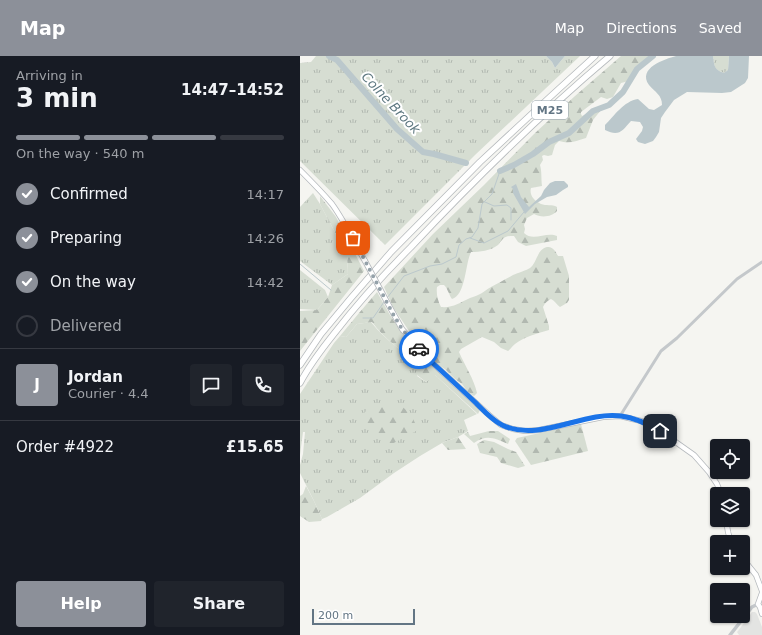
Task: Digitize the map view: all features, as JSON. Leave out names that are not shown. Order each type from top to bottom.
[{"type":"highway","name":"M25","points":[[300,365],[321,334],[391,252],[480,162],[595,56]]},
{"type":"highway","name":"M25","points":[[300,383],[321,350],[354,309],[423,234],[491,165],[610,56]]},
{"type":"main road","points":[[300,171],[317,187],[342,219],[402,329],[427,358],[501,425],[525,431],[539,430],[603,416],[620,416],[641,421],[660,431],[694,455],[709,472],[718,487]]},
{"type":"main road","points":[[750,568],[756,575],[762,592],[758,604],[762,614]]},
{"type":"street","points":[[620,416],[661,351],[677,338],[737,279],[762,262]]},
{"type":"street","points":[[732,634],[752,607],[758,604]]},
{"type":"shaded area","points":[[546,56],[565,56],[555,68]]},
{"type":"shaded area","points":[[676,56],[713,56],[715,67],[724,73],[728,70],[729,56],[749,56],[748,78],[745,83],[731,92],[687,92],[674,100],[661,118],[659,132],[656,137],[653,141],[645,144],[638,142],[636,139],[643,127],[640,122],[631,121],[623,130],[617,133],[605,130],[605,125],[616,113],[633,100],[638,99],[649,109],[654,110],[662,105],[659,96],[649,85],[646,79],[647,74],[649,69],[654,65],[665,59]]},
{"type":"shaded area","points":[[555,181],[564,181],[568,187],[556,195],[547,197],[535,204],[525,214],[511,187],[516,184],[521,197],[529,207],[541,196],[550,183]]},
{"type":"shaded area","points":[[752,612],[757,614],[762,627],[762,635],[739,635],[737,632],[744,623],[750,623],[750,615]]},
{"type":"green space","points":[[316,56],[546,56],[555,68],[565,56],[580,56],[475,155],[385,245],[300,161],[300,63],[311,62]]},
{"type":"green space","points":[[621,56],[651,56],[638,66],[629,81],[621,83],[613,97],[607,99],[601,97],[581,112],[582,116],[600,107],[601,110],[593,120],[586,138],[570,142],[559,141],[555,145],[552,155],[542,156],[543,160],[540,165],[542,186],[531,188],[531,193],[533,198],[538,203],[555,206],[557,207],[557,211],[549,216],[534,214],[527,218],[524,225],[524,233],[532,237],[553,235],[557,236],[557,240],[526,246],[518,242],[514,236],[506,237],[492,249],[471,252],[463,286],[457,296],[452,299],[444,285],[437,287],[441,307],[453,306],[480,294],[513,275],[530,268],[541,250],[544,248],[551,247],[558,256],[563,256],[569,276],[569,300],[560,307],[551,299],[547,301],[543,307],[549,330],[523,339],[508,351],[501,348],[494,342],[482,337],[461,349],[459,352],[476,388],[477,393],[474,396],[446,370],[432,360],[413,337],[393,307],[384,287],[433,234],[534,134]]},
{"type":"green space","points":[[713,56],[729,56],[728,70],[724,73],[716,69]]},
{"type":"green space","points":[[313,193],[347,255],[348,274],[332,285],[300,261],[300,207]]},
{"type":"green space","points":[[320,196],[336,217],[364,271],[300,351],[300,311],[317,310],[328,297],[332,285],[348,274],[347,255],[320,204]]},
{"type":"green space","points":[[300,270],[325,290],[328,297],[317,310],[300,309]]},
{"type":"green space","points":[[377,292],[403,335],[417,352],[480,410],[478,414],[435,375],[426,382],[417,375],[421,366],[389,340],[372,322],[357,324],[346,337],[340,336]]},
{"type":"green space","points":[[371,322],[389,340],[422,366],[417,376],[426,382],[434,374],[477,414],[464,420],[468,431],[458,437],[442,443],[420,456],[360,498],[322,519],[300,473],[305,432],[303,432],[300,455],[300,394],[340,336],[346,337],[357,324]]},
{"type":"green space","points":[[399,404],[411,414],[418,430],[390,445],[383,442],[367,423],[359,419],[367,410]]},
{"type":"green space","points":[[581,424],[588,451],[531,465],[515,441],[517,438]]},
{"type":"green space","points":[[489,431],[498,431],[510,439],[508,444],[491,438],[479,440],[474,443],[464,434],[468,432],[470,436]]},
{"type":"green space","points":[[458,437],[466,449],[448,450],[442,443]]},
{"type":"green space","points":[[484,440],[494,442],[516,452],[525,466],[518,468],[501,463],[497,457],[480,453],[477,444]]},
{"type":"green space","points":[[306,486],[322,519],[321,521],[309,522],[300,516],[300,496],[303,494]]},
{"type":"waterway","name":"Colne Brook","points":[[329,56],[337,60],[397,129],[423,152],[466,163]]},
{"type":"waterway","name":"Colne Brook","points":[[500,171],[533,154],[549,142],[569,133],[593,111],[609,105],[623,92],[637,69],[653,56]]},
{"type":"waterway","points":[[387,298],[404,276],[430,266],[442,264],[456,257],[459,245],[466,239],[472,237],[478,228],[482,204],[492,194],[500,171]]},
{"type":"waterway","points":[[485,202],[494,206],[507,205],[511,208],[511,220]]},
{"type":"waterway","points":[[470,238],[484,243],[508,231],[524,212]]},
{"type":"waterway","points":[[300,264],[331,290]]},
{"type":"waterway","points":[[363,318],[373,318],[384,302]]},
{"type":"way so far","points":[[353,238],[393,314],[402,329],[419,349]]},
{"type":"route","points":[[419,349],[501,425],[525,431],[539,430],[603,416],[620,416],[641,421],[660,431]]}]
